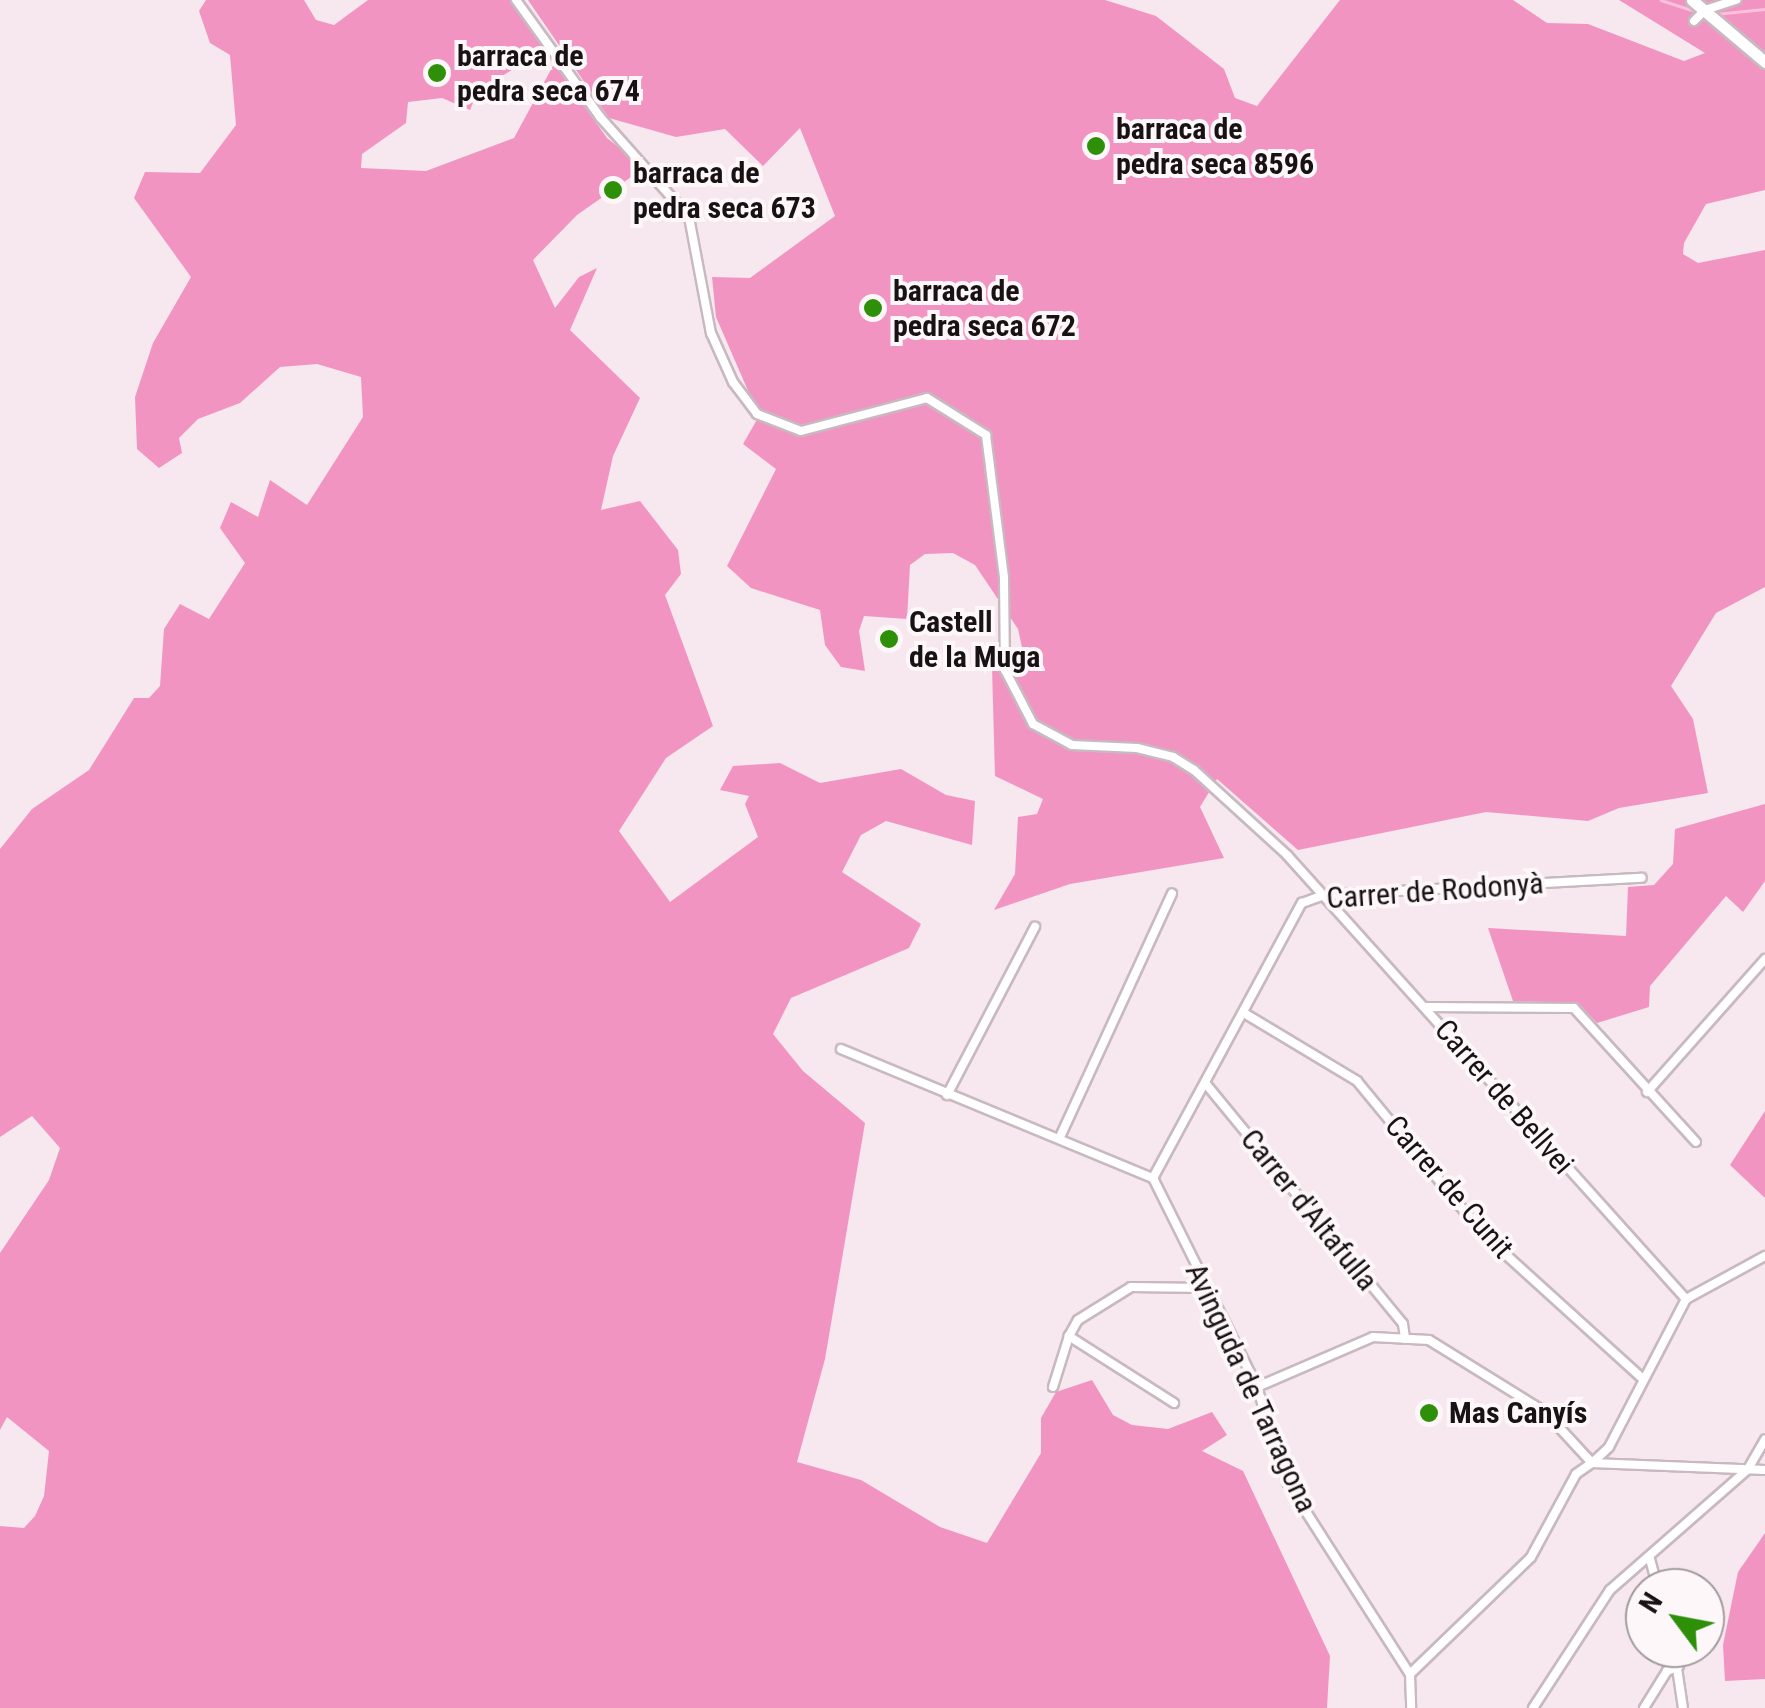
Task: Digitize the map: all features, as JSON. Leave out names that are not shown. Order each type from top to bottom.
[{"type":"main road","points":[[1692,0],[1765,62]]},
{"type":"street","name":"Carrer de Bellvei","points":[[516,0],[594,108],[689,217],[711,333],[733,382],[757,414],[800,431],[927,398],[986,435],[1005,592],[1002,652],[1033,724],[1072,745],[1173,757],[1324,895],[1686,1298]]},
{"type":"street","points":[[1694,22],[1705,10],[1736,0]]},
{"type":"street","name":"Carrer de Rodonyà","points":[[1152,1178],[1206,1084],[1294,912],[1324,895],[1642,878]]},
{"type":"street","points":[[1060,1138],[1172,894]]},
{"type":"street","points":[[947,1095],[1035,927]]},
{"type":"street","points":[[1647,1092],[1765,959]]},
{"type":"street","points":[[1426,1006],[1574,1008],[1696,1142]]},
{"type":"street","name":"Carrer de Cunit","points":[[1244,1012],[1358,1080],[1483,1234],[1643,1380]]},
{"type":"street","points":[[841,1050],[1152,1178]]},
{"type":"street","name":"Carrer d'Altafulla","points":[[1206,1084],[1403,1324],[1405,1339]]},
{"type":"street","name":"Avinguda de Tarragona","points":[[1152,1178],[1257,1388],[1287,1482],[1410,1674]]},
{"type":"street","points":[[1411,1708],[1410,1674],[1530,1557],[1576,1474],[1609,1447],[1686,1298],[1765,1256]]},
{"type":"street","points":[[1052,1387],[1078,1320],[1131,1287],[1204,1288]]},
{"type":"street","points":[[1069,1336],[1174,1404]]},
{"type":"street","points":[[1257,1388],[1337,1347],[1372,1337],[1429,1340],[1500,1380],[1545,1412],[1592,1463],[1765,1470]]},
{"type":"street","points":[[1533,1708],[1610,1590],[1650,1559],[1748,1469],[1765,1439]]},
{"type":"street","points":[[1650,1559],[1652,1568]]},
{"type":"street","points":[[1644,1708],[1666,1672],[1675,1668]]},
{"type":"street","points":[[1679,1668],[1683,1708]]},
{"type":"shaded area","points":[[206,0],[304,0],[316,20],[334,25],[368,0],[517,0],[544,50],[478,91],[470,110],[442,98],[408,102],[406,123],[362,154],[361,168],[426,171],[514,138],[554,64],[607,138],[644,168],[577,215],[533,260],[555,308],[579,277],[597,268],[570,330],[640,398],[613,456],[601,510],[640,501],[678,550],[681,574],[665,595],[713,726],[666,758],[619,831],[670,902],[758,837],[745,804],[749,796],[720,790],[733,766],[780,763],[820,783],[901,769],[946,795],[975,801],[972,845],[886,821],[861,835],[842,872],[921,924],[909,948],[791,998],[773,1034],[803,1071],[865,1123],[825,1359],[797,1462],[861,1480],[940,1527],[987,1543],[1041,1453],[1041,1418],[1056,1392],[1092,1380],[1113,1415],[1132,1425],[1168,1429],[1212,1412],[1227,1435],[1202,1451],[1243,1471],[1330,1656],[1327,1708],[0,1708],[0,1526],[24,1528],[35,1516],[44,1496],[49,1451],[7,1417],[0,1430],[0,1253],[49,1180],[60,1148],[32,1116],[0,1137],[0,849],[32,809],[89,770],[134,698],[149,698],[160,686],[164,629],[180,604],[209,619],[245,563],[220,528],[231,502],[258,517],[270,480],[307,505],[363,417],[361,377],[317,364],[280,367],[240,403],[198,419],[179,438],[182,453],[159,468],[137,449],[135,397],[153,343],[191,277],[134,198],[145,172],[200,173],[236,125],[230,55],[210,43],[199,11]]},
{"type":"shaded area","points":[[528,0],[1105,0],[1156,16],[1224,69],[1235,98],[1257,106],[1340,0],[1513,0],[1547,23],[1588,24],[1684,61],[1705,53],[1619,0],[1765,0],[1765,190],[1706,204],[1684,243],[1683,254],[1698,263],[1765,250],[1765,587],[1716,613],[1671,686],[1693,719],[1708,793],[1619,808],[1588,821],[1486,812],[1298,850],[1217,779],[1200,807],[1224,858],[1070,884],[994,910],[1015,874],[1018,817],[1037,814],[1043,799],[995,776],[992,667],[1023,652],[1018,629],[975,565],[953,553],[925,554],[910,565],[907,619],[864,616],[859,631],[865,671],[841,667],[825,645],[820,610],[751,588],[727,566],[776,469],[743,444],[759,416],[716,317],[712,277],[750,278],[835,216],[800,128],[763,166],[725,129],[676,137],[609,118]]},
{"type":"shaded area","points":[[1765,804],[1765,881],[1743,912],[1726,896],[1650,986],[1649,1007],[1597,1023],[1578,1003],[1513,1001],[1488,928],[1626,936],[1628,887],[1654,885],[1673,864],[1675,829]]},
{"type":"shaded area","points":[[1765,1111],[1765,1198],[1730,1165]]},
{"type":"shaded area","points":[[1765,1533],[1765,1679],[1725,1681],[1725,1635],[1738,1572]]},
{"type":"waterway","points":[[1661,0],[1697,12]]},
{"type":"waterway","points":[[1715,14],[1765,9]]},
{"type":"place","name":"barraca de pedra seca 674","points":[[437,73]]},
{"type":"place","name":"barraca de pedra seca 8596","points":[[1096,146]]},
{"type":"place","name":"barraca de pedra seca 673","points":[[613,190]]},
{"type":"place","name":"barraca de pedra seca 672","points":[[873,308]]},
{"type":"place","name":"Castell de la Muga","points":[[889,639]]},
{"type":"place","name":"Mas Canyís","points":[[1429,1413]]}]
